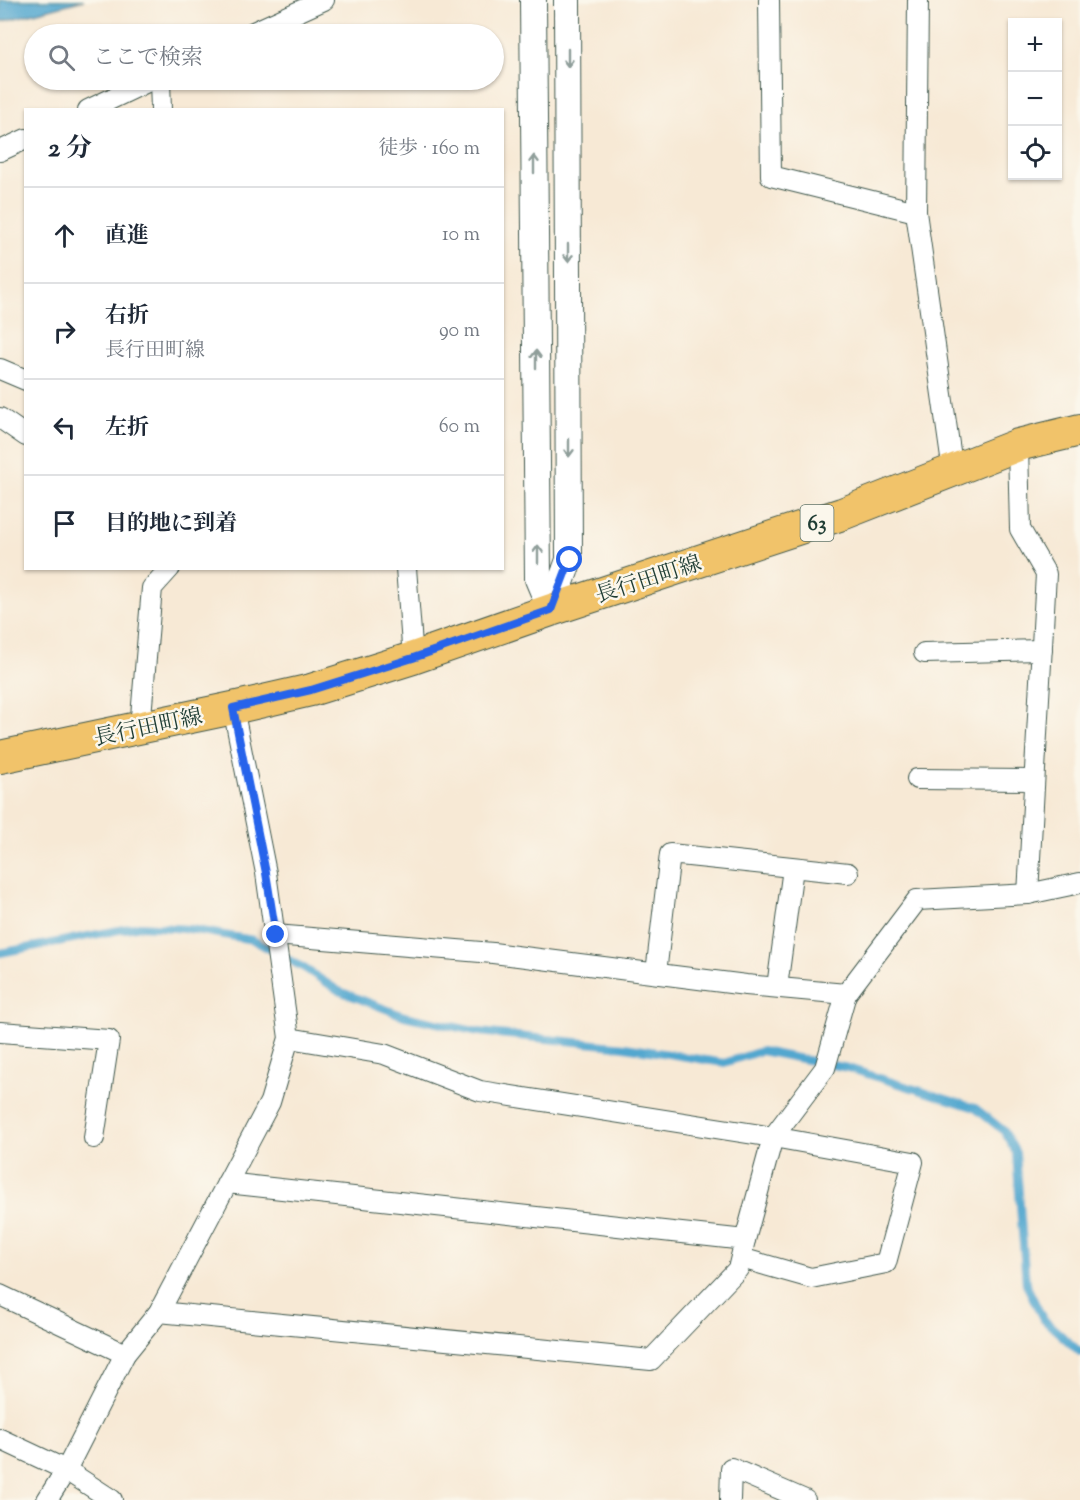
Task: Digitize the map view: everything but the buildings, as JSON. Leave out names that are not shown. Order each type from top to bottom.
[{"type":"main road","name":"長行田町線","points":[[0,757],[311,690],[842,514],[1018,445],[1080,430]]},
{"type":"street","points":[[271,24],[324,0]]},
{"type":"street","points":[[533,0],[538,579],[551,610]]},
{"type":"street","points":[[551,610],[570,560],[567,0]]},
{"type":"street","points":[[769,0],[771,176],[916,212]]},
{"type":"street","points":[[918,0],[916,212],[953,472]]},
{"type":"street","points":[[92,108],[130,90]]},
{"type":"street","points":[[160,90],[161,108]]},
{"type":"street","points":[[0,151],[24,140]]},
{"type":"street","points":[[0,369],[24,379]]},
{"type":"street","points":[[0,418],[24,434]]},
{"type":"street","points":[[1018,445],[1020,529],[1046,574],[1028,894]]},
{"type":"street","points":[[140,728],[152,588],[168,570]]},
{"type":"street","points":[[406,570],[413,658]]},
{"type":"street","points":[[924,653],[1042,650]]},
{"type":"street","points":[[47,1500],[66,1470],[125,1354],[159,1312],[270,1102],[289,1038],[266,873],[233,708]]},
{"type":"street","points":[[917,779],[1034,780]]},
{"type":"street","points":[[656,973],[670,854],[848,873]]},
{"type":"street","points":[[777,987],[793,868]]},
{"type":"street","points":[[159,1312],[651,1360],[738,1269],[773,1137],[825,1068],[846,994],[917,900],[1028,894],[1080,883]]},
{"type":"street","points":[[276,935],[493,953],[846,994]]},
{"type":"street","points":[[0,1032],[109,1040],[94,1138]]},
{"type":"street","points":[[227,1183],[743,1249],[811,1278],[886,1263],[913,1162],[773,1137],[480,1091],[384,1054],[289,1038]]},
{"type":"street","points":[[0,1295],[125,1354]]},
{"type":"street","points":[[0,1438],[66,1470],[112,1500]]},
{"type":"street","points":[[730,1500],[731,1468],[806,1500]]},
{"type":"water","points":[[0,0],[84,0],[0,22]]},
{"type":"waterway","points":[[0,953],[140,926],[190,929],[253,940],[304,968],[339,991],[404,1016],[479,1032],[625,1047],[724,1063],[761,1051],[848,1068],[975,1108],[1004,1131],[1016,1153],[1026,1284],[1043,1319],[1080,1352]]},
{"type":"route","points":[[276,935],[233,708],[311,690],[413,658],[551,610],[570,560]]}]
